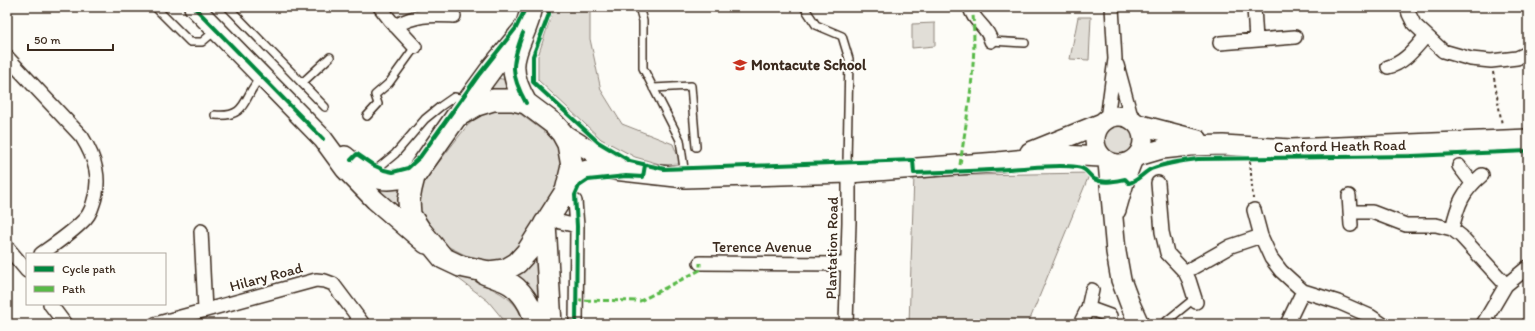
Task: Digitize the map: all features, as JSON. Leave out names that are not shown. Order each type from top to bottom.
[{"type":"main road","points":[[194,7],[323,139],[364,170],[379,179],[393,180],[414,177]]},
{"type":"main road","points":[[526,103],[520,92],[514,74],[513,62],[532,7]]},
{"type":"main road","points":[[442,258],[410,215],[410,189],[414,177],[456,117],[497,62],[525,28]]},
{"type":"main road","points":[[323,139],[344,169],[375,200],[442,258],[460,266],[472,269],[489,272],[505,270],[517,263],[527,252],[566,191],[570,180],[572,166],[568,144],[562,133],[554,124],[526,103],[513,100],[493,100],[477,104],[456,117]]},
{"type":"main road","points":[[998,162],[1029,152],[1120,116],[1135,122],[1141,130],[1143,143],[1135,158],[1118,200],[1114,219]]},
{"type":"main road","points":[[1105,121],[1098,129],[1095,136],[1095,144],[1097,151],[1105,160],[1114,219],[1116,252],[1121,280],[1139,324]]},
{"type":"main road","name":"Canford Heath Road","points":[[1135,122],[1178,136],[1223,145]]},
{"type":"main road","points":[[562,133],[622,171]]},
{"type":"main road","name":"Canford Heath Road","points":[[1135,158],[1162,149],[1179,147],[1223,145],[1291,149],[1528,139]]},
{"type":"main road","points":[[570,180],[584,171],[596,168],[685,178],[849,172],[998,162],[1062,155],[1105,160],[1120,165],[1135,158]]},
{"type":"main road","points":[[547,220],[551,324]]},
{"type":"main road","points":[[472,269],[506,281],[519,291],[528,303],[535,324]]},
{"type":"street","points":[[380,7],[395,26],[415,47]]},
{"type":"street","points":[[970,7],[972,15],[990,33],[991,41]]},
{"type":"street","points":[[1105,121],[1115,59],[1112,7]]},
{"type":"street","points":[[1254,7],[1256,40]]},
{"type":"street","points":[[1407,7],[1408,14],[1414,24],[1443,50],[1470,59],[1491,61],[1516,58],[1528,53]]},
{"type":"street","points":[[395,26],[408,19],[424,15],[454,16]]},
{"type":"street","points":[[1388,67],[1397,65],[1405,59],[1426,36]]},
{"type":"street","points":[[1220,43],[1295,37]]},
{"type":"street","points":[[7,57],[82,137],[91,151],[97,172],[97,187],[90,212],[83,222],[42,253]]},
{"type":"street","points":[[1115,59],[1135,122]]},
{"type":"street","points":[[1452,229],[1456,210],[1462,196],[1477,179],[1460,166]]},
{"type":"street","name":"Plantation Road","points":[[846,324],[849,172]]},
{"type":"street","points":[[1158,183],[1162,232],[1167,253],[1185,272],[1195,300]]},
{"type":"street","points":[[1349,196],[1351,225]]},
{"type":"street","points":[[575,202],[577,226],[576,324]]},
{"type":"street","points":[[1254,210],[1261,236],[1270,258],[1277,267],[1303,291],[1338,302],[1370,316],[1382,324]]},
{"type":"street","points":[[1350,212],[1372,212],[1406,225],[1436,225],[1452,229],[1461,236],[1506,285]]},
{"type":"street","points":[[547,220],[577,226]]},
{"type":"street","points":[[201,231],[205,310]]},
{"type":"street","points":[[1185,272],[1231,246],[1261,236]]},
{"type":"street","points":[[7,247],[26,268]]},
{"type":"street","name":"Terence Avenue","points":[[700,263],[848,264]]},
{"type":"street","points":[[1483,324],[1506,285],[1528,267]]},
{"type":"street","name":"Hilary Road","points":[[155,324],[316,280],[333,284],[363,324]]},
{"type":"street","points":[[1080,324],[1088,308],[1092,290]]},
{"type":"street","points":[[1288,324],[1303,291]]},
{"type":"street","points":[[51,305],[65,324]]},
{"type":"street","points":[[1088,308],[1110,316]]},
{"type":"lane","points":[[155,7],[190,42],[202,42],[217,30]]},
{"type":"lane","points":[[228,7],[325,107]]},
{"type":"lane","points":[[639,7],[642,21],[643,68],[680,140],[685,178]]},
{"type":"lane","points":[[804,7],[816,25],[842,36],[849,59],[849,172]]},
{"type":"lane","points":[[991,41],[1025,43]]},
{"type":"lane","points":[[367,116],[378,104],[375,95],[389,82],[415,47]]},
{"type":"lane","points":[[302,83],[330,57]]},
{"type":"lane","points":[[215,115],[228,115],[239,111],[245,104],[254,84],[262,76]]},
{"type":"lane","points":[[654,88],[691,86],[696,147]]},
{"type":"lane","points":[[378,168],[395,154],[425,119],[441,106],[454,97],[469,100]]},
{"type":"lane","points":[[1163,324],[1195,300]]},
{"type":"path","points":[[1491,61],[1503,128]]},
{"type":"path","points":[[1242,158],[1257,158]]},
{"type":"path","points":[[1249,158],[1254,210]]},
{"type":"shaded area","points":[[552,7],[590,7],[590,39],[601,90],[622,124],[673,144],[681,164],[663,165],[635,157],[601,139],[538,80],[538,56],[552,13]]},
{"type":"shaded area","points":[[1078,17],[1091,17],[1089,60],[1070,59]]},
{"type":"shaded area","points":[[935,23],[935,46],[912,48],[912,24]]},
{"type":"shaded area","points":[[496,78],[508,80],[513,94],[482,94]]},
{"type":"shaded area","points":[[491,109],[515,110],[546,133],[556,143],[561,151],[564,176],[525,245],[504,263],[479,262],[443,244],[417,211],[420,186],[467,126],[481,114]]},
{"type":"shaded area","points":[[1119,126],[1125,127],[1133,135],[1133,147],[1125,155],[1119,156],[1113,155],[1105,147],[1104,141],[1105,135],[1113,127]]},
{"type":"shaded area","points":[[1090,173],[1028,324],[909,324],[914,176]]},
{"type":"shaded area","points":[[401,186],[398,206],[401,218],[373,189],[380,187]]},
{"type":"shaded area","points":[[418,248],[458,272],[496,291],[511,301],[521,315],[523,324],[507,324],[488,301]]},
{"type":"shaded area","points":[[539,251],[545,324],[531,290],[527,284],[515,274]]},
{"type":"marked path","points":[[960,165],[974,52],[973,15]]},
{"type":"marked path","points":[[576,300],[640,301],[700,270],[700,263]]},
{"type":"cycle path","points":[[194,7],[323,139]]},
{"type":"cycle path","points":[[351,160],[357,154],[373,165],[384,170],[393,172],[408,168],[420,157],[478,76],[516,28],[526,7]]},
{"type":"cycle path","points":[[549,7],[549,14],[533,56],[533,82],[598,142],[630,161],[664,169],[913,160],[914,173],[1069,166],[1083,169],[1098,181],[1109,182],[1125,179],[1129,183],[1135,181],[1151,169],[1174,162],[1198,159],[1411,156],[1528,151]]},
{"type":"cycle path","points":[[523,33],[516,53],[514,69],[517,84],[526,103]]},
{"type":"cycle path","points":[[576,324],[577,226],[575,195],[579,186],[588,180],[626,176],[643,177],[645,165]]},
{"type":"place","name":"Montacute School","points":[[740,65]]}]
